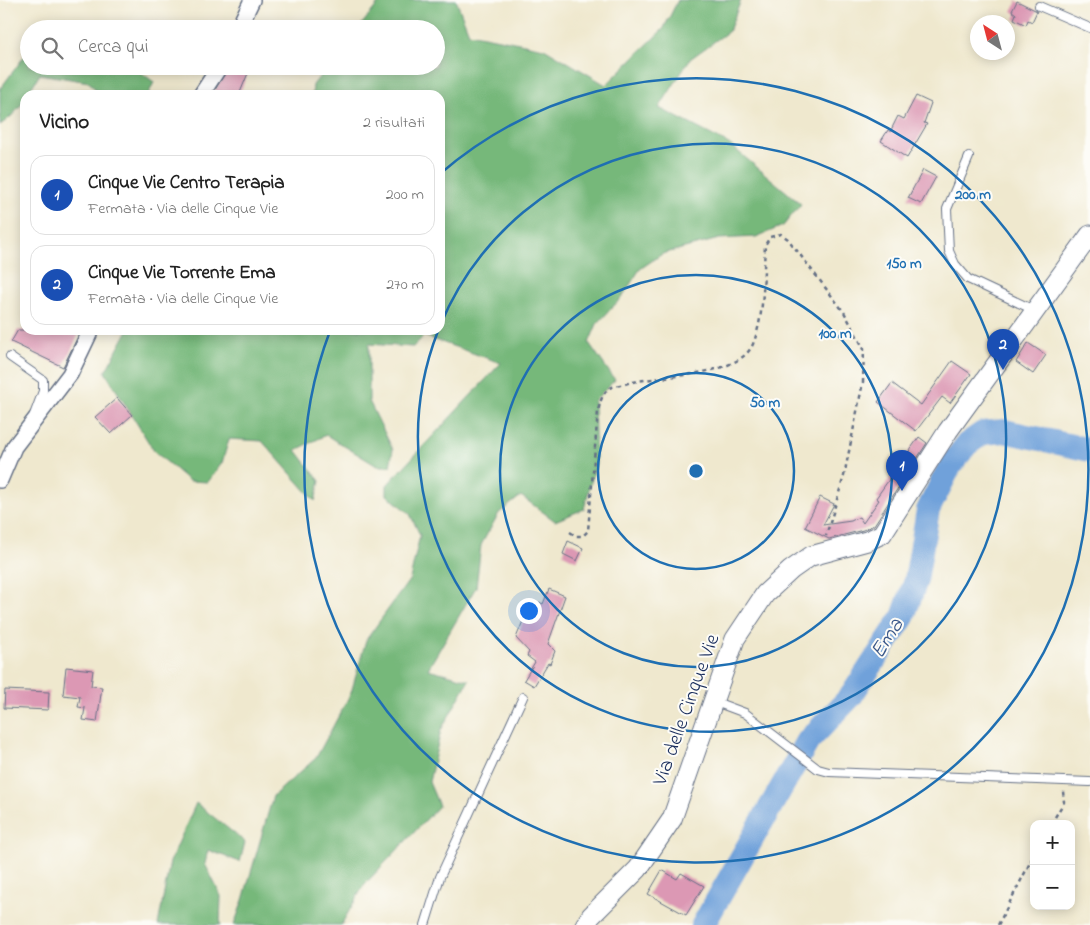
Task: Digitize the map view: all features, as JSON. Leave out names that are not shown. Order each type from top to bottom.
[{"type":"street","points":[[242,20],[252,0]]},
{"type":"street","points":[[204,90],[214,75]]},
{"type":"street","name":"Via delle Cinque Vie","points":[[585,925],[591,916],[638,870],[672,819],[735,639],[765,594],[791,570],[822,552],[867,542],[882,534],[948,431],[1090,235]]},
{"type":"street","points":[[0,480],[14,447],[70,374],[89,335]]},
{"type":"lane","points":[[1039,6],[1090,28]]},
{"type":"lane","points":[[970,157],[947,209],[949,251],[955,264],[968,279],[1036,311]]},
{"type":"lane","points":[[10,357],[43,380],[42,391],[35,407],[33,422]]},
{"type":"lane","points":[[425,925],[440,877],[523,698]]},
{"type":"lane","points":[[713,701],[746,713],[818,769],[829,772],[1090,782]]},
{"type":"path","points":[[570,532],[576,536],[583,536],[588,531],[598,411],[601,398],[610,388],[632,382],[705,371],[736,363],[752,346],[760,317],[764,245],[770,237],[780,234],[788,239],[844,312],[864,349],[863,382],[844,476],[822,552]]},
{"type":"path","points":[[1054,820],[1064,802],[1063,788],[1057,780]]},
{"type":"path","points":[[998,925],[1030,863]]},
{"type":"green space","points":[[381,0],[456,0],[469,33],[544,48],[606,85],[664,28],[678,0],[741,0],[729,31],[690,59],[659,108],[729,144],[801,204],[783,226],[756,237],[719,239],[662,254],[640,269],[622,297],[597,324],[589,343],[615,380],[594,401],[596,463],[584,509],[555,521],[521,496],[499,513],[481,545],[476,587],[428,669],[469,680],[441,730],[429,782],[439,806],[364,885],[341,925],[234,925],[273,796],[316,758],[351,693],[366,640],[410,579],[420,535],[410,514],[387,495],[387,485],[501,363],[424,336],[413,347],[369,344],[369,401],[393,450],[390,466],[377,466],[326,435],[296,450],[320,481],[315,501],[262,441],[229,439],[222,463],[208,482],[189,481],[154,451],[105,372],[125,335],[445,335],[445,90],[312,90],[313,85],[321,75],[445,75],[445,20],[365,20]]},
{"type":"green space","points":[[20,62],[20,75],[39,75],[30,90],[20,90],[19,108],[0,125],[0,89]]},
{"type":"green space","points":[[46,75],[144,75],[154,82],[150,90],[96,90],[89,82]]},
{"type":"green space","points":[[196,803],[245,842],[240,862],[208,850],[205,864],[221,896],[220,925],[158,925],[170,862]]},
{"type":"building","points":[[1017,1],[1037,11],[1032,22],[1028,20],[1026,25],[1015,20],[1016,14],[1012,11]]},
{"type":"building","points":[[224,75],[247,75],[241,90],[215,90]]},
{"type":"building","points":[[916,96],[931,103],[924,123],[927,124],[907,158],[881,141],[888,130],[890,132],[898,116],[904,119]]},
{"type":"building","points":[[923,170],[936,177],[921,204],[908,198]]},
{"type":"building","points":[[18,330],[20,330],[20,335],[79,335],[63,367],[11,342]]},
{"type":"building","points":[[1028,343],[1046,355],[1033,374],[1016,362]]},
{"type":"building","points":[[952,361],[971,374],[950,403],[942,397],[916,431],[878,402],[892,383],[921,405]]},
{"type":"building","points":[[117,398],[132,415],[111,434],[95,417]]},
{"type":"building","points":[[919,437],[927,443],[874,525],[863,530],[829,539],[805,527],[820,497],[834,504],[823,525],[851,521],[859,517],[863,523],[879,500],[876,498]]},
{"type":"building","points":[[568,541],[583,548],[577,561],[563,554]]},
{"type":"building","points":[[549,589],[565,596],[548,644],[555,651],[550,664],[548,663],[534,686],[524,680],[535,662],[527,656],[529,652],[516,638],[528,609],[534,614],[539,602],[543,604]]},
{"type":"building","points":[[66,667],[93,670],[91,686],[102,687],[97,722],[83,720],[85,708],[78,707],[80,697],[63,695]]},
{"type":"building","points":[[5,690],[49,692],[48,710],[4,708]]},
{"type":"building","points":[[662,870],[677,879],[681,873],[704,886],[686,915],[648,894]]},
{"type":"waterway","name":"Ema","points":[[703,925],[808,741],[851,696],[903,617],[916,580],[928,510],[950,466],[967,444],[983,433],[1004,431],[1090,450]]},
{"type":"place","name":"Cinque Vie Torrente Ema","points":[[1003,370]]},
{"type":"place","name":"Cinque Vie Centro Terapia","points":[[902,491]]}]
